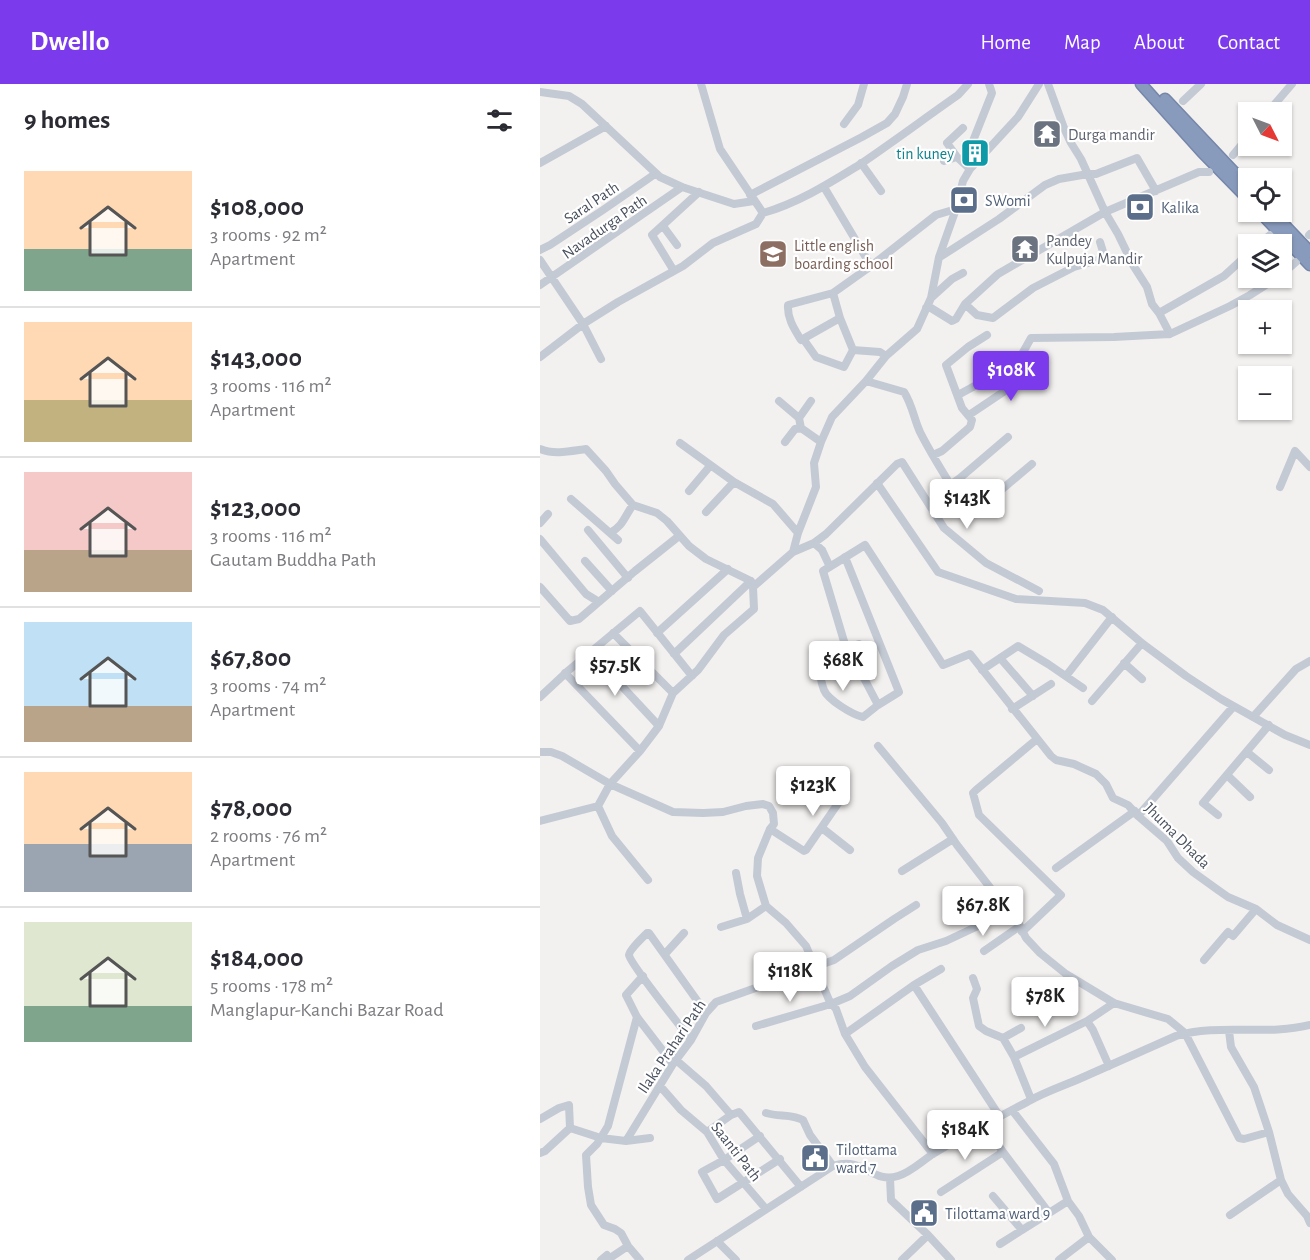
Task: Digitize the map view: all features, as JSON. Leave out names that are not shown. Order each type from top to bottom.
[{"type":"highway","points":[[1141,84],[1238,189]]},
{"type":"highway","points":[[1150,84],[1238,176]]},
{"type":"highway","points":[[1269,222],[1310,265]]},
{"type":"highway","points":[[1282,222],[1310,252]]},
{"type":"street","points":[[701,84],[720,149],[763,213]]},
{"type":"street","points":[[844,124],[858,105],[864,84]]},
{"type":"street","points":[[540,92],[569,96],[582,104],[660,177],[682,187],[734,204],[752,198],[887,123],[895,114],[907,84]]},
{"type":"street","points":[[540,357],[583,324],[683,266],[713,243],[756,224],[763,213],[784,207],[824,187],[958,95],[968,84]]},
{"type":"street","points":[[970,169],[971,146],[992,93],[989,84]]},
{"type":"street","points":[[793,552],[798,532],[816,487],[814,463],[832,417],[886,356],[916,329],[931,298],[939,257],[963,181],[970,169],[1018,117],[1039,84]]},
{"type":"street","points":[[1048,84],[1064,128],[1105,212],[1147,287],[1152,304],[1170,334]]},
{"type":"street","points":[[1183,101],[1201,84]]},
{"type":"street","points":[[1277,102],[1292,84]]},
{"type":"street","points":[[540,163],[606,126]]},
{"type":"street","points":[[963,128],[947,143],[970,169]]},
{"type":"street","points":[[1233,155],[1238,149]]},
{"type":"street","points":[[944,161],[957,157]]},
{"type":"street","points":[[939,257],[999,219],[1045,185],[1059,179],[1096,174],[1137,158],[1156,191]]},
{"type":"street","points":[[861,163],[881,191]]},
{"type":"street","points":[[926,308],[931,308],[952,321],[956,319],[965,304],[998,274],[1105,212],[1198,172],[1209,171]]},
{"type":"street","name":"Saral Path","points":[[540,250],[655,174]]},
{"type":"street","name":"Navadurga Path","points":[[540,285],[682,187]]},
{"type":"street","points":[[824,187],[871,266]]},
{"type":"street","points":[[674,271],[652,235],[699,192]]},
{"type":"street","points":[[853,350],[844,367],[816,357],[804,340],[801,340],[792,324],[788,305],[833,293],[936,214],[956,209]]},
{"type":"street","points":[[663,226],[677,245]]},
{"type":"street","points":[[965,304],[977,315],[993,318],[1033,288],[1074,267],[1105,258],[1100,242]]},
{"type":"street","points":[[540,260],[583,324],[601,359]]},
{"type":"street","points":[[1292,265],[1296,262]]},
{"type":"street","points":[[1159,313],[1224,276],[1238,264]]},
{"type":"street","points":[[931,298],[952,279],[963,273]]},
{"type":"street","points":[[958,395],[1017,363],[1031,338],[1170,334],[1230,306],[1261,288]]},
{"type":"street","points":[[833,293],[853,350]]},
{"type":"street","points":[[804,340],[840,318]]},
{"type":"street","points":[[933,455],[942,451],[970,427],[972,420],[962,408],[946,365],[987,335]]},
{"type":"street","points":[[853,350],[880,352],[886,356]]},
{"type":"street","points":[[969,415],[1039,368]]},
{"type":"street","points":[[866,381],[904,392],[919,431],[969,514],[975,512],[1032,464]]},
{"type":"street","points":[[779,400],[799,418],[801,428],[821,442]]},
{"type":"street","points":[[799,418],[811,401]]},
{"type":"street","points":[[785,442],[795,429],[801,428]]},
{"type":"street","points":[[950,485],[1008,437]]},
{"type":"street","points":[[680,443],[734,482],[773,504],[798,532]]},
{"type":"street","points":[[540,450],[556,452],[586,449],[633,505],[657,513],[689,546],[706,559],[752,584]]},
{"type":"street","points":[[1280,488],[1295,451],[1310,467]]},
{"type":"street","points":[[674,654],[752,584],[793,552],[814,543],[826,534],[897,464],[902,462],[944,528],[986,563],[1039,591]]},
{"type":"street","points":[[688,490],[710,466]]},
{"type":"street","points":[[706,512],[734,482]]},
{"type":"street","points":[[877,483],[938,572],[1016,599],[1085,603],[1103,610],[1186,676],[1233,707],[1285,735],[1310,745]]},
{"type":"street","points":[[571,499],[618,540]]},
{"type":"street","points":[[610,533],[618,529],[633,505]]},
{"type":"street","points":[[540,523],[548,514]]},
{"type":"street","points":[[588,530],[627,578]]},
{"type":"street","points":[[540,587],[570,621],[579,619],[679,536]]},
{"type":"street","points":[[540,539],[586,594],[599,602]]},
{"type":"street","points":[[814,543],[822,550],[830,567]]},
{"type":"street","points":[[846,648],[823,571],[865,544],[943,665],[970,654],[982,670],[1018,646],[1083,688]]},
{"type":"street","points":[[819,666],[824,692],[832,700],[856,715],[863,717],[899,692],[845,557]]},
{"type":"street","points":[[585,561],[612,591]]},
{"type":"street","points":[[657,633],[728,569]]},
{"type":"street","points":[[540,821],[598,806],[610,784],[659,726],[673,693],[698,670],[724,635],[754,609],[752,584]]},
{"type":"street","points":[[540,697],[639,611],[692,676]]},
{"type":"street","points":[[1066,676],[1112,617]]},
{"type":"street","points":[[613,633],[673,693]]},
{"type":"street","points":[[1092,701],[1142,643]]},
{"type":"street","points":[[832,652],[859,644]]},
{"type":"street","points":[[590,652],[659,726]]},
{"type":"street","points":[[1000,658],[1033,696]]},
{"type":"street","points":[[855,661],[878,705]]},
{"type":"street","points":[[1253,717],[1296,669],[1310,661]]},
{"type":"street","points":[[1124,663],[1142,679]]},
{"type":"street","name":"Jhuma Dhada","points":[[982,670],[1051,756],[1056,760],[1074,764],[1096,774],[1106,784],[1113,798],[1128,804],[1167,841],[1178,858],[1193,872],[1228,897],[1256,909],[1277,925],[1310,940]]},
{"type":"street","points":[[565,673],[640,751]]},
{"type":"street","points":[[1012,709],[1051,684]]},
{"type":"street","points":[[1056,868],[1136,813],[1233,707]]},
{"type":"street","points":[[1218,815],[1203,803],[1269,725]]},
{"type":"street","points":[[984,951],[1021,929],[1061,896],[979,815],[973,793],[1037,739]]},
{"type":"street","points":[[878,746],[942,823],[1040,954],[1076,980],[1114,1003],[1168,1019],[1185,1033],[1239,1138],[1244,1139],[1269,1132]]},
{"type":"street","points":[[540,752],[551,752],[562,756],[610,784],[673,812],[723,812],[746,806],[763,804],[769,806],[773,813],[774,824],[758,858],[757,876],[766,906],[786,923],[806,946],[845,1034],[865,1067],[933,1155]]},
{"type":"street","points":[[1247,752],[1269,770]]},
{"type":"street","points":[[1227,775],[1250,797]]},
{"type":"street","points":[[770,829],[804,851],[839,802]]},
{"type":"street","points":[[598,806],[612,836],[648,880]]},
{"type":"street","points":[[822,828],[850,850]]},
{"type":"street","points":[[902,871],[953,839]]},
{"type":"street","points":[[736,873],[747,919]]},
{"type":"street","name":"Ilaka Prahari Path","points":[[626,1141],[674,1062],[691,1040],[706,1013],[716,1002],[834,960],[916,905]]},
{"type":"street","points":[[721,927],[747,919],[766,906]]},
{"type":"street","points":[[756,1026],[831,1004],[850,996],[918,950],[946,941],[978,926],[1006,908]]},
{"type":"street","points":[[1204,960],[1228,932],[1233,936],[1256,909]]},
{"type":"street","points":[[691,1040],[629,954],[647,933],[665,954],[706,1013]]},
{"type":"street","points":[[665,954],[684,933]]},
{"type":"street","points":[[845,1034],[914,985],[941,969]]},
{"type":"street","points":[[643,976],[626,995],[637,1017],[674,1062],[706,1086],[731,1115]]},
{"type":"street","points":[[973,978],[977,989],[973,998],[979,1026],[1003,1038],[1031,1099]]},
{"type":"street","points":[[914,985],[1000,1117]]},
{"type":"street","points":[[1014,1058],[1087,1021],[1114,1003]]},
{"type":"street","points":[[637,1017],[608,1126],[586,1155],[591,1205],[602,1223],[621,1233],[640,1260]]},
{"type":"street","points":[[1087,1021],[1109,1066]]},
{"type":"street","points":[[688,1260],[833,1166],[857,1164],[882,1177],[900,1176],[1031,1099],[1185,1033],[1281,1030],[1310,1025]]},
{"type":"street","points":[[1003,1038],[1021,1029]]},
{"type":"street","points":[[1229,1031],[1231,1047],[1254,1087],[1269,1132],[1281,1180],[1288,1194],[1307,1216],[1310,1223]]},
{"type":"street","name":"Saanti Path","points":[[660,1086],[681,1110],[708,1132],[724,1160],[766,1209]]},
{"type":"street","points":[[540,1119],[569,1105],[570,1128],[540,1153]]},
{"type":"street","points":[[1012,1110],[1054,1164],[1068,1201],[1079,1215],[1089,1237],[1112,1260]]},
{"type":"street","points":[[708,1132],[731,1115],[740,1112],[801,1186]]},
{"type":"street","points":[[766,1113],[795,1116],[803,1120],[810,1135],[833,1166]]},
{"type":"street","points":[[985,1125],[1049,1213]]},
{"type":"street","points":[[570,1128],[601,1138],[626,1141],[650,1138]]},
{"type":"street","points":[[760,1136],[702,1172],[717,1200],[780,1159]]},
{"type":"street","points":[[941,1192],[1003,1152]]},
{"type":"street","points":[[890,1178],[891,1200],[951,1260]]},
{"type":"street","points":[[1230,1215],[1281,1180]]},
{"type":"street","points":[[993,1196],[1022,1230]]},
{"type":"street","points":[[1000,1244],[1068,1201]]},
{"type":"street","points":[[902,1260],[928,1235]]},
{"type":"street","points":[[1059,1260],[1089,1237]]},
{"type":"street","points":[[717,1241],[736,1260]]},
{"type":"street","points":[[600,1260],[607,1255],[610,1258],[628,1246]]},
{"type":"place","name":"Durga mandir","points":[[1047,134]]},
{"type":"place","name":"tin kuney","points":[[975,153]]},
{"type":"place","name":"SWomi","points":[[964,200]]},
{"type":"place","name":"Kalika","points":[[1140,207]]},
{"type":"place","name":"Pandey Kulpuja Mandir","points":[[1025,249]]},
{"type":"place","name":"Little english boarding school","points":[[773,254]]},
{"type":"place","name":"Tilottama ward 7","points":[[815,1158]]},
{"type":"place","name":"Tilottama ward 9","points":[[924,1213]]}]
